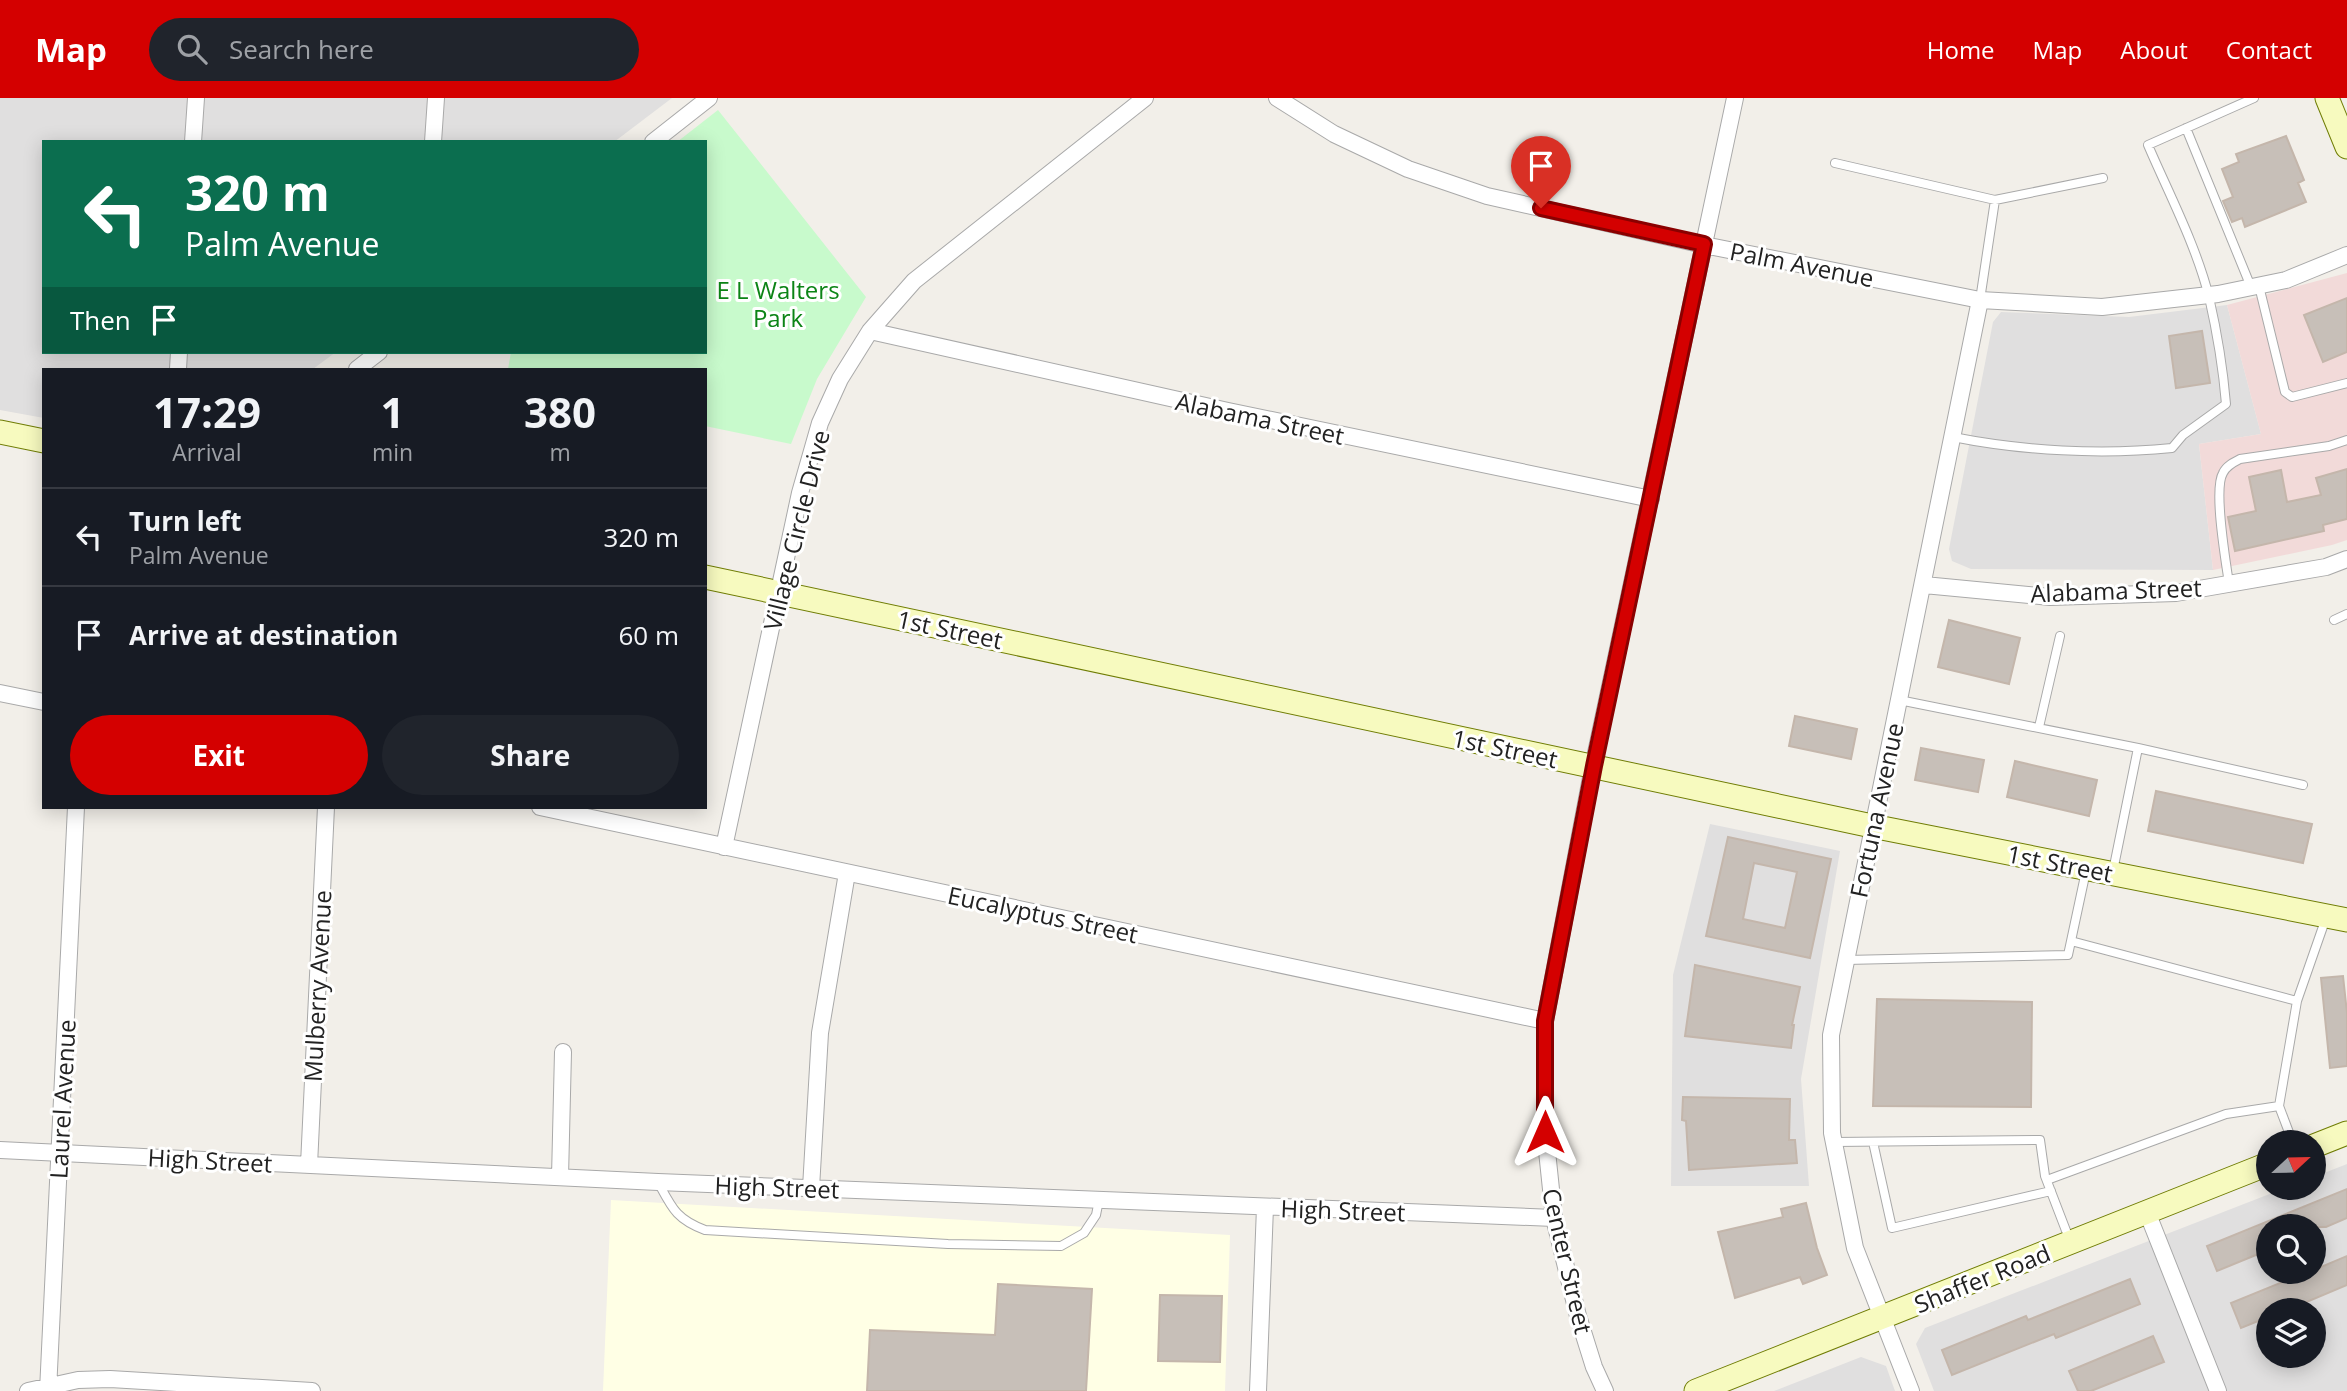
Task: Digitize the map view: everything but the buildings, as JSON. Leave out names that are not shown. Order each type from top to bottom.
[{"type":"street","points":[[193,140],[196,98]]},
{"type":"street","points":[[433,140],[436,98]]},
{"type":"street","points":[[686,116],[687,98]]},
{"type":"street","points":[[656,140],[709,98]]},
{"type":"street","name":"Village Circle Drive","points":[[724,847],[800,493],[820,423],[840,379],[870,331],[914,281],[1145,98]]},
{"type":"street","name":"Palm Avenue","points":[[1277,98],[1334,134],[1408,169],[1487,196],[1704,244],[1980,300],[2102,307],[2208,295],[2286,280],[2347,255]]},
{"type":"street","name":"Center Street","points":[[1605,1391],[1594,1367],[1578,1316],[1554,1218],[1545,1132],[1545,1021],[1594,766],[1735,98]]},
{"type":"street","points":[[2327,98],[2347,147]]},
{"type":"street","name":"Fortuna Avenue","points":[[1911,1391],[1855,1248],[1834,1142],[1831,1035],[1980,300]]},
{"type":"street","name":"Alabama Street","points":[[870,331],[1228,411],[1651,499]]},
{"type":"street","points":[[358,368],[376,354]]},
{"type":"street","points":[[0,432],[42,441]]},
{"type":"street","name":"Alabama Street","points":[[1924,585],[2050,597],[2176,593],[2326,567],[2347,559]]},
{"type":"street","name":"1st Street","points":[[707,577],[1872,826],[2337,918]]},
{"type":"street","points":[[0,693],[42,702]]},
{"type":"street","name":"Laurel Avenue","points":[[49,1389],[76,809]]},
{"type":"street","name":"Mulberry Avenue","points":[[309,1165],[326,809]]},
{"type":"street","name":"Eucalyptus Street","points":[[549,809],[1545,1021]]},
{"type":"street","points":[[811,1188],[820,1033],[847,873]]},
{"type":"street","points":[[559,1177],[564,1052]]},
{"type":"street","points":[[2326,1141],[2347,1133]]},
{"type":"street","name":"High Street","points":[[0,1150],[658,1182],[1554,1218]]},
{"type":"street","name":"Shaffer Road","points":[[1696,1391],[2256,1169]]},
{"type":"street","points":[[1258,1391],[1265,1207]]},
{"type":"street","points":[[2147,1212],[2218,1391]]},
{"type":"street","points":[[28,1391],[49,1389],[78,1380],[312,1391]]},
{"type":"lane","points":[[1953,437],[2002,447],[2139,452],[2172,449],[2183,435],[2226,404],[2224,378],[2208,295],[2186,233],[2148,145],[2254,98]]},
{"type":"lane","points":[[2186,128],[2255,286],[2285,392],[2292,397],[2347,383]]},
{"type":"lane","points":[[1835,163],[1995,200],[2103,178]]},
{"type":"lane","points":[[1980,300],[1995,200]]},
{"type":"lane","points":[[2229,584],[2219,499],[2222,474],[2240,459],[2329,446],[2347,440]]},
{"type":"lane","points":[[2334,620],[2347,614]]},
{"type":"lane","points":[[2039,727],[2060,636]]},
{"type":"lane","points":[[1899,700],[2039,727],[2303,785]]},
{"type":"lane","points":[[2112,874],[2138,748]]},
{"type":"lane","points":[[1846,960],[2068,955],[2087,868]]},
{"type":"lane","points":[[2288,1130],[2280,1106],[2297,1001],[2337,918]]},
{"type":"lane","points":[[2071,941],[2297,1001]]},
{"type":"lane","points":[[2047,1180],[2226,1114],[2280,1106]]},
{"type":"lane","points":[[1834,1142],[2040,1140],[2047,1180],[2071,1242]]},
{"type":"lane","points":[[1873,1142],[1892,1228],[2051,1191]]},
{"type":"lane","points":[[658,1182],[675,1213],[686,1223],[705,1230],[948,1244],[1061,1246],[1084,1233],[1096,1215],[1099,1200]]},
{"type":"shaded area","points":[[0,98],[672,98],[617,140],[42,140],[42,354],[333,354],[314,368],[42,368],[42,418],[0,410]]},
{"type":"shaded area","points":[[2347,273],[2347,540],[2213,570],[2199,444],[2261,434],[2227,305]]},
{"type":"shaded area","points":[[2227,305],[2261,434],[2199,444],[2213,570],[1971,569],[1952,561],[1949,549],[1993,322],[2001,312],[2129,317]]},
{"type":"shaded area","points":[[1710,824],[1840,851],[1801,1079],[1809,1186],[1671,1186],[1673,975]]},
{"type":"shaded area","points":[[2347,1164],[2347,1391],[1934,1391],[1916,1344],[1925,1328],[2256,1199],[2326,1200],[2326,1172]]},
{"type":"shaded area","points":[[611,1200],[1230,1235],[1225,1391],[603,1391]]},
{"type":"shaded area","points":[[1861,1357],[1886,1366],[1895,1391],[1774,1391]]},
{"type":"green space","name":"E L Walters Park","points":[[718,110],[866,297],[817,379],[791,444],[707,426],[707,368],[508,368],[511,354],[707,354],[707,140],[680,140]]},
{"type":"route","points":[[1541,208],[1704,244],[1594,766],[1545,1021],[1545,1132]]}]
